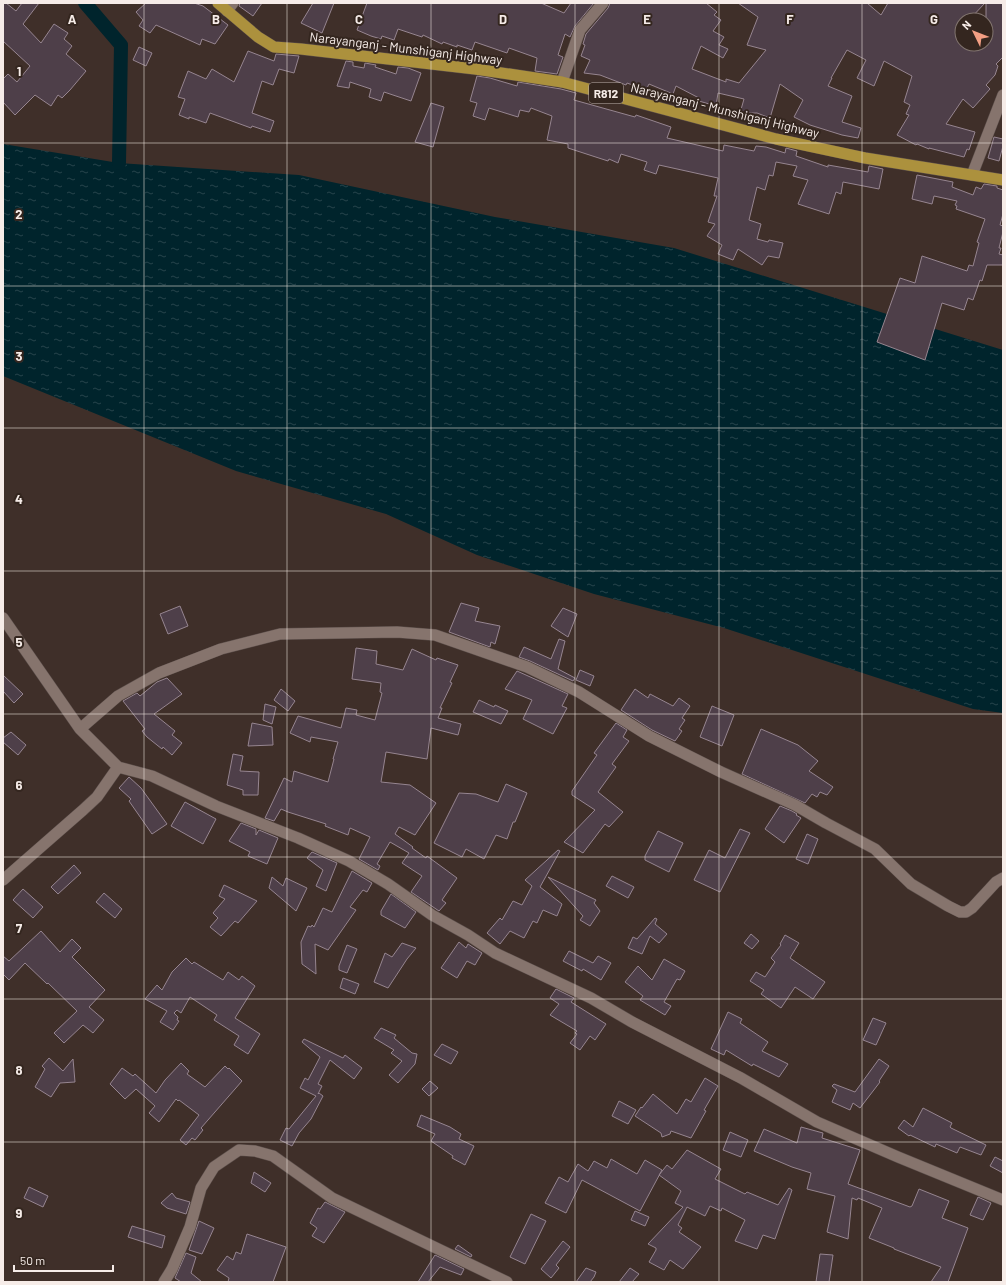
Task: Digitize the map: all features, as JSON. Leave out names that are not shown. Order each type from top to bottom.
[{"type":"main road","name":"Narayanganj - Munshiganj Highway","points":[[218,3],[230,7],[258,37],[274,47],[467,68],[562,82],[776,139],[865,158],[1003,180]]},
{"type":"street","points":[[562,82],[580,30],[603,3]]},
{"type":"street","points":[[972,175],[1003,95]]},
{"type":"street","points":[[3,618],[80,729],[118,766],[152,776],[216,806],[298,838],[349,861],[388,884],[432,915],[468,935],[495,953],[591,998],[632,1022],[740,1078],[817,1122],[1003,1200]]},
{"type":"street","points":[[80,729],[118,696],[158,673],[229,647],[280,634],[397,632],[435,635],[527,667],[579,692],[649,736],[721,772],[795,805],[875,849],[912,884],[960,912],[966,912],[972,908],[996,882],[1003,878]]},
{"type":"street","points":[[3,880],[88,806],[118,766]]},
{"type":"street","points":[[164,1282],[172,1269],[190,1226],[201,1188],[214,1167],[239,1150],[273,1156],[332,1198],[507,1282]]},
{"type":"water","points":[[3,144],[119,163],[299,175],[495,217],[674,248],[1003,350],[1003,713],[973,709],[724,628],[594,594],[477,555],[386,514],[236,471],[3,376]]},
{"type":"building","points":[[3,3],[6,3],[16,11],[22,3],[39,3],[23,24],[41,43],[54,24],[68,33],[64,39],[72,46],[66,54],[86,71],[62,98],[58,95],[51,106],[35,95],[15,115],[3,102],[3,79],[8,74],[17,82],[30,66],[3,41]]},
{"type":"building","points":[[146,3],[194,3],[203,6],[228,25],[215,44],[202,39],[200,45],[156,25],[150,33],[139,26],[143,20],[136,12]]},
{"type":"building","points":[[240,3],[262,3],[253,16],[239,6]]},
{"type":"building","points":[[313,3],[334,3],[322,33],[301,23]]},
{"type":"building","points":[[367,3],[541,3],[564,13],[571,3],[594,3],[575,26],[570,37],[565,34],[558,55],[563,57],[557,74],[535,71],[537,58],[509,48],[507,53],[475,42],[472,50],[443,42],[442,44],[423,35],[422,37],[398,29],[394,40],[382,36],[381,39],[371,36],[357,30]]},
{"type":"building","points":[[610,3],[706,3],[717,12],[714,15],[721,20],[713,31],[724,37],[719,45],[728,49],[723,58],[701,46],[692,69],[726,82],[726,79],[739,83],[766,50],[747,45],[758,17],[738,3],[867,3],[881,15],[888,3],[985,3],[977,12],[954,12],[954,52],[994,52],[994,12],[986,12],[986,3],[1003,3],[1003,57],[996,64],[998,66],[995,75],[986,85],[990,89],[973,108],[963,99],[946,124],[975,132],[969,150],[967,149],[964,157],[929,149],[917,144],[916,145],[897,135],[909,115],[906,114],[910,105],[904,102],[912,76],[884,61],[874,86],[857,78],[866,60],[847,50],[828,86],[852,96],[842,122],[861,128],[858,138],[842,135],[810,125],[794,117],[803,100],[780,84],[770,118],[757,113],[740,113],[744,99],[718,93],[716,106],[699,101],[699,98],[676,86],[673,94],[649,84],[646,90],[627,83],[626,85],[600,75],[584,73],[590,60],[581,56],[585,45],[583,44],[586,34],[608,8]]},
{"type":"building","points":[[139,47],[152,53],[146,66],[133,60]]},
{"type":"building","points":[[248,51],[274,61],[276,54],[299,56],[294,73],[279,69],[273,85],[262,81],[252,113],[274,121],[270,132],[252,126],[251,128],[210,113],[206,123],[179,115],[185,99],[178,97],[188,71],[206,79],[212,69],[234,82]]},
{"type":"building","points":[[346,61],[353,62],[353,66],[364,68],[365,63],[376,65],[375,67],[396,74],[398,67],[408,68],[421,73],[411,101],[384,92],[381,101],[369,97],[371,89],[350,82],[349,88],[337,86]]},
{"type":"building","points":[[477,76],[490,78],[517,86],[518,82],[576,93],[574,100],[635,117],[636,115],[671,127],[667,138],[723,151],[724,145],[754,151],[756,146],[766,147],[785,153],[786,148],[797,151],[796,156],[828,167],[828,165],[868,172],[869,166],[883,169],[879,189],[843,182],[841,194],[836,192],[829,214],[798,204],[808,180],[793,176],[797,166],[776,162],[773,176],[769,175],[765,190],[757,187],[749,220],[761,224],[757,239],[768,242],[769,240],[783,243],[779,258],[768,256],[762,265],[738,249],[733,260],[718,254],[722,245],[707,236],[715,224],[708,222],[717,196],[714,196],[718,178],[659,165],[656,174],[644,170],[647,162],[621,154],[618,163],[609,159],[608,161],[568,148],[568,144],[547,140],[552,116],[531,108],[529,112],[520,110],[518,117],[489,108],[485,120],[473,116],[477,103],[470,101]]},
{"type":"building","points":[[431,103],[444,107],[433,147],[415,142]]},
{"type":"building","points":[[994,137],[1003,139],[1003,146],[999,161],[988,158]]},
{"type":"building","points":[[917,175],[953,182],[952,187],[973,195],[976,187],[981,189],[984,184],[997,186],[997,188],[1003,190],[1003,214],[1000,225],[1003,226],[1003,232],[999,254],[1003,255],[1003,265],[987,265],[982,281],[980,280],[973,300],[968,298],[964,310],[942,303],[925,360],[877,342],[900,278],[915,283],[922,256],[967,271],[969,265],[973,266],[979,243],[977,242],[985,219],[956,209],[957,206],[955,205],[957,201],[934,196],[932,204],[912,199]]},
{"type":"building","points":[[461,603],[479,608],[475,621],[500,626],[495,644],[491,642],[490,647],[449,632]]},
{"type":"building","points":[[180,606],[188,626],[168,634],[160,614]]},
{"type":"building","points":[[563,608],[577,614],[568,637],[551,626]]},
{"type":"building","points":[[559,639],[565,641],[558,669],[575,678],[573,681],[519,657],[524,647],[551,659]]},
{"type":"building","points":[[356,648],[377,651],[376,664],[403,670],[412,649],[436,660],[437,658],[458,665],[450,682],[452,683],[440,708],[442,708],[438,718],[461,724],[458,735],[431,728],[427,759],[386,752],[381,782],[410,785],[436,803],[415,835],[399,827],[395,834],[426,858],[427,856],[457,878],[442,900],[446,903],[439,911],[411,892],[422,876],[402,863],[409,853],[390,842],[377,864],[380,866],[378,870],[359,859],[370,837],[350,828],[348,835],[325,826],[326,824],[281,809],[274,821],[265,818],[284,778],[292,782],[294,771],[328,782],[338,742],[311,737],[310,742],[290,733],[298,716],[341,728],[346,708],[357,710],[356,715],[375,720],[382,693],[380,692],[381,683],[352,679]]},
{"type":"building","points":[[580,670],[594,676],[590,686],[576,680]]},
{"type":"building","points":[[517,671],[568,694],[562,706],[567,708],[553,734],[523,719],[532,700],[505,689]]},
{"type":"building","points":[[3,675],[23,694],[14,703],[3,691]]},
{"type":"building","points":[[167,678],[182,694],[154,714],[175,731],[172,735],[182,743],[172,755],[163,747],[162,749],[147,737],[142,731],[145,729],[123,701],[137,693],[140,696],[157,682]]},
{"type":"building","points":[[281,689],[295,701],[288,711],[274,700]]},
{"type":"building","points":[[635,689],[648,698],[650,694],[673,706],[679,698],[690,706],[682,718],[685,720],[679,729],[682,731],[675,741],[652,730],[621,710]]},
{"type":"building","points":[[479,700],[494,707],[495,705],[508,711],[501,724],[473,712]]},
{"type":"building","points":[[265,704],[276,707],[272,724],[263,720]]},
{"type":"building","points":[[712,706],[734,715],[722,746],[700,737]]},
{"type":"building","points":[[252,723],[272,727],[273,745],[248,746]]},
{"type":"building","points":[[616,723],[627,730],[623,737],[629,741],[612,764],[616,767],[598,792],[623,812],[609,827],[605,824],[583,853],[564,842],[595,810],[572,795],[572,791],[597,755],[594,753]]},
{"type":"building","points":[[761,729],[798,745],[818,761],[809,771],[833,787],[827,795],[820,792],[817,797],[812,794],[805,803],[742,774]]},
{"type":"building","points":[[11,732],[26,745],[18,755],[3,742],[3,738]]},
{"type":"building","points":[[233,754],[243,756],[240,771],[259,772],[258,795],[243,795],[243,790],[227,785]]},
{"type":"building","points":[[129,777],[141,788],[167,824],[152,834],[129,801],[131,799],[119,788]]},
{"type":"building","points":[[506,784],[527,793],[515,822],[513,822],[507,839],[496,835],[484,859],[466,849],[462,857],[434,843],[459,793],[476,794],[498,802]]},
{"type":"building","points":[[185,802],[216,819],[203,844],[171,826]]},
{"type":"building","points":[[780,806],[792,811],[801,818],[784,843],[765,829]]},
{"type":"building","points":[[241,823],[256,829],[256,835],[259,830],[278,838],[267,864],[248,856],[250,852],[229,841]]},
{"type":"building","points":[[740,829],[750,833],[720,892],[694,880],[709,850],[725,858]]},
{"type":"building","points":[[658,831],[683,843],[669,872],[645,860],[645,856]]},
{"type":"building","points":[[807,834],[818,839],[808,864],[796,859]]},
{"type":"building","points":[[558,850],[560,851],[540,887],[562,904],[557,916],[543,910],[537,923],[533,921],[524,938],[510,931],[500,944],[487,933],[500,918],[502,920],[513,901],[522,905],[532,886],[525,880]]},
{"type":"building","points":[[312,852],[337,863],[326,891],[316,886],[323,870],[307,858]]},
{"type":"building","points":[[74,865],[81,873],[58,894],[51,887]]},
{"type":"building","points":[[352,871],[372,883],[367,892],[363,890],[350,907],[356,910],[328,950],[315,944],[316,974],[302,964],[301,942],[308,926],[311,927],[312,925],[314,927],[323,908],[332,912]]},
{"type":"building","points":[[612,876],[634,887],[628,898],[606,886]]},
{"type":"building","points":[[272,877],[283,886],[286,878],[307,888],[296,911],[269,888]]},
{"type":"building","points":[[548,877],[596,900],[594,903],[600,911],[590,926],[580,920],[583,916]]},
{"type":"building","points":[[224,885],[257,901],[238,923],[235,921],[221,936],[210,927],[218,918],[213,913],[225,899],[219,896]]},
{"type":"building","points":[[23,889],[43,907],[33,918],[13,900]]},
{"type":"building","points":[[104,893],[122,909],[115,918],[96,902]]},
{"type":"building","points":[[391,894],[416,912],[405,928],[381,915],[381,911]]},
{"type":"building","points":[[655,918],[657,919],[655,924],[667,934],[659,943],[650,936],[642,954],[628,948],[633,937],[637,939]]},
{"type":"building","points":[[41,931],[60,952],[72,939],[81,948],[72,957],[105,990],[89,1007],[104,1020],[93,1033],[83,1025],[64,1043],[54,1033],[77,1011],[25,963],[9,980],[3,974],[3,956],[9,961]]},
{"type":"building","points":[[751,934],[759,941],[752,949],[744,943]]},
{"type":"building","points":[[785,935],[799,943],[790,958],[825,982],[813,999],[795,987],[781,1008],[761,994],[764,990],[750,981],[756,972],[765,977],[775,962],[771,958],[781,945],[780,944]]},
{"type":"building","points":[[459,942],[466,948],[468,944],[482,953],[475,965],[467,961],[457,978],[441,968]]},
{"type":"building","points":[[402,943],[416,948],[388,988],[374,982],[385,953],[392,957]]},
{"type":"building","points":[[347,945],[357,949],[347,973],[339,970],[339,966]]},
{"type":"building","points":[[569,951],[593,963],[598,956],[611,963],[601,980],[583,969],[582,971],[563,961]]},
{"type":"building","points":[[186,958],[192,964],[194,962],[223,980],[228,972],[239,980],[242,976],[255,986],[235,1018],[260,1034],[248,1054],[234,1045],[239,1036],[214,1020],[217,1015],[190,997],[181,1013],[177,1010],[174,1013],[178,1017],[177,1020],[179,1021],[173,1030],[160,1022],[167,1011],[145,999],[157,985],[162,990],[172,972]]},
{"type":"building","points":[[664,959],[685,971],[680,980],[677,979],[664,1002],[671,1006],[665,1015],[640,1000],[643,996],[625,982],[638,966],[652,980]]},
{"type":"building","points":[[343,978],[359,984],[355,994],[340,988]]},
{"type":"building","points":[[556,989],[574,998],[571,1002],[606,1024],[595,1040],[590,1036],[580,1050],[570,1043],[577,1034],[575,1033],[577,1031],[550,1015],[559,1004],[550,998]]},
{"type":"building","points":[[728,1012],[742,1019],[740,1023],[768,1042],[762,1051],[788,1064],[779,1077],[753,1064],[752,1066],[726,1050],[724,1055],[711,1049]]},
{"type":"building","points":[[873,1018],[886,1023],[876,1045],[863,1040]]},
{"type":"building","points":[[381,1028],[396,1035],[394,1038],[412,1053],[417,1054],[415,1064],[398,1083],[389,1075],[402,1061],[391,1053],[394,1050],[374,1038]]},
{"type":"building","points":[[304,1039],[343,1058],[345,1055],[362,1068],[354,1079],[330,1060],[318,1084],[322,1086],[318,1094],[319,1093],[323,1096],[311,1119],[299,1133],[292,1146],[280,1140],[286,1128],[289,1129],[316,1096],[300,1088],[305,1078],[308,1080],[320,1057],[302,1042]]},
{"type":"building","points":[[442,1044],[458,1052],[451,1064],[434,1055]]},
{"type":"building","points":[[49,1058],[63,1071],[73,1059],[75,1082],[60,1083],[51,1097],[35,1087],[45,1069],[42,1066]]},
{"type":"building","points":[[879,1059],[889,1066],[879,1081],[880,1082],[860,1108],[853,1103],[850,1110],[832,1102],[837,1090],[832,1086],[834,1084],[855,1092]]},
{"type":"building","points":[[181,1063],[189,1071],[187,1074],[205,1087],[225,1066],[242,1081],[201,1128],[203,1130],[195,1140],[192,1138],[186,1145],[180,1140],[199,1115],[176,1099],[159,1122],[149,1113],[155,1106],[136,1089],[125,1099],[110,1084],[122,1068],[133,1076],[135,1074],[156,1093],[165,1080]]},
{"type":"building","points":[[705,1078],[718,1086],[704,1110],[706,1111],[691,1138],[671,1131],[670,1134],[662,1137],[661,1133],[635,1116],[653,1094],[677,1114],[686,1099],[691,1102]]},
{"type":"building","points":[[430,1081],[438,1088],[429,1096],[422,1089]]},
{"type":"building","points":[[619,1101],[636,1110],[628,1124],[612,1116]]},
{"type":"building","points":[[923,1108],[952,1123],[951,1128],[986,1145],[981,1155],[960,1147],[957,1153],[936,1144],[935,1147],[910,1135],[909,1136],[898,1128],[904,1120],[913,1127]]},
{"type":"building","points":[[421,1115],[450,1127],[461,1134],[459,1139],[474,1146],[465,1165],[452,1158],[453,1156],[431,1141],[435,1134],[417,1126]]},
{"type":"building","points":[[801,1127],[823,1133],[822,1138],[860,1150],[848,1184],[910,1207],[912,1206],[919,1189],[949,1201],[942,1218],[968,1228],[948,1282],[931,1282],[941,1267],[869,1238],[882,1208],[858,1198],[857,1200],[852,1198],[848,1239],[827,1232],[835,1196],[807,1189],[811,1173],[792,1167],[754,1151],[764,1129],[797,1143]]},
{"type":"building","points":[[730,1132],[748,1140],[741,1157],[723,1150]]},
{"type":"building","points":[[687,1150],[721,1169],[715,1179],[745,1194],[747,1192],[778,1205],[789,1188],[792,1190],[775,1239],[763,1235],[757,1249],[735,1241],[745,1220],[722,1208],[721,1211],[710,1206],[705,1216],[687,1207],[678,1225],[682,1228],[679,1232],[701,1247],[683,1269],[670,1260],[664,1270],[649,1262],[656,1248],[648,1244],[683,1207],[675,1203],[681,1191],[659,1175],[667,1165],[672,1169]]},
{"type":"building","points":[[995,1157],[1003,1161],[1003,1173],[990,1166]]},
{"type":"building","points":[[611,1159],[637,1174],[645,1160],[662,1170],[640,1211],[582,1180],[566,1213],[545,1203],[559,1177],[568,1182],[578,1164],[588,1171],[594,1161],[607,1168]]},
{"type":"building","points":[[254,1172],[271,1183],[265,1192],[251,1183]]},
{"type":"building","points":[[29,1187],[48,1196],[43,1207],[24,1198]]},
{"type":"building","points":[[172,1193],[176,1198],[190,1202],[186,1214],[167,1208],[161,1203]]},
{"type":"building","points":[[978,1197],[991,1203],[983,1220],[970,1215]]},
{"type":"building","points":[[325,1202],[345,1212],[324,1243],[312,1236],[317,1228],[310,1223],[318,1208],[320,1209]]},
{"type":"building","points":[[635,1211],[649,1217],[645,1226],[631,1220]]},
{"type":"building","points":[[531,1214],[546,1221],[525,1264],[510,1257]]},
{"type":"building","points":[[199,1221],[214,1228],[202,1254],[189,1250]]},
{"type":"building","points":[[132,1226],[165,1236],[162,1248],[128,1237]]},
{"type":"building","points":[[247,1234],[286,1247],[273,1282],[228,1282],[229,1278],[217,1270],[227,1256],[233,1260],[236,1252],[241,1254]]},
{"type":"building","points":[[563,1241],[570,1247],[556,1265],[559,1268],[551,1278],[541,1269]]},
{"type":"building","points":[[458,1245],[472,1255],[471,1257],[455,1249]]},
{"type":"building","points":[[186,1253],[196,1257],[191,1273],[202,1282],[181,1282],[175,1278]]},
{"type":"building","points":[[820,1254],[833,1255],[829,1282],[816,1282]]},
{"type":"building","points":[[435,1255],[464,1269],[461,1275],[440,1267],[428,1282],[418,1282]]},
{"type":"building","points":[[586,1268],[596,1272],[594,1277],[590,1282],[576,1282]]},
{"type":"building","points":[[630,1268],[639,1274],[632,1282],[619,1282]]},
{"type":"waterway","points":[[85,3],[121,45],[119,163]]}]
